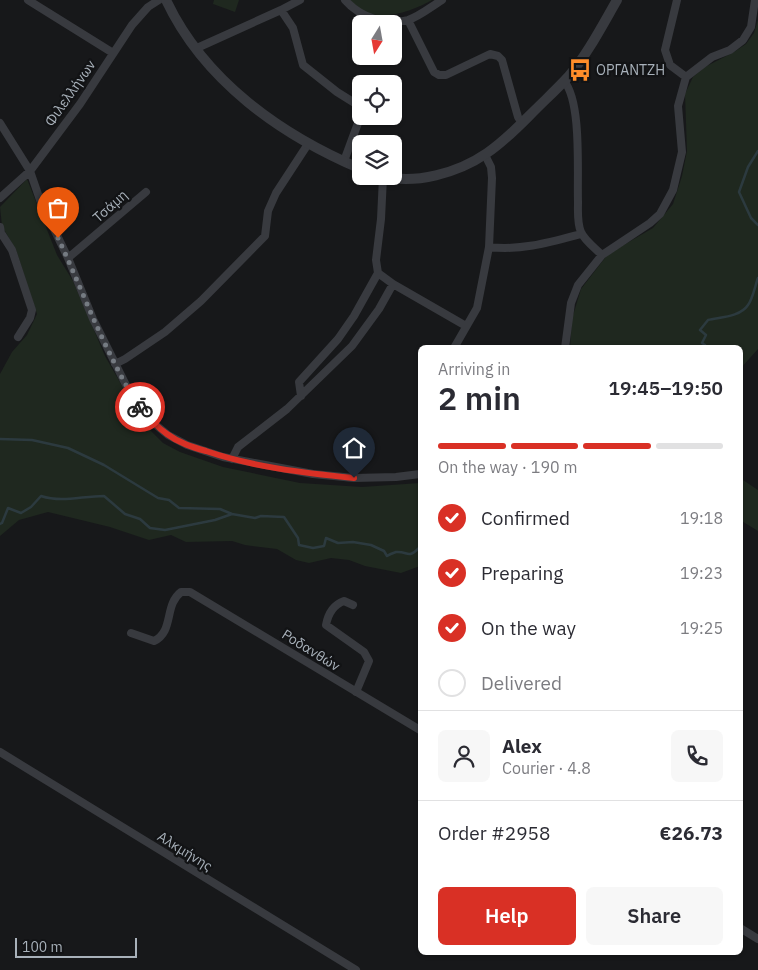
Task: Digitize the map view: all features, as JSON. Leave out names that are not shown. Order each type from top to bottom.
[{"type":"street","points":[[28,0],[113,53]]},
{"type":"street","name":"Φιλελλήνων","points":[[0,198],[30,171],[80,104],[140,15],[159,0]]},
{"type":"street","points":[[166,0],[179,24],[207,63],[243,98],[266,117],[308,144],[352,165]]},
{"type":"street","points":[[197,48],[300,0]]},
{"type":"street","points":[[344,0],[352,8],[374,19],[390,21],[408,20],[442,0]]},
{"type":"street","points":[[677,0],[665,50],[670,65],[686,77]]},
{"type":"street","points":[[565,345],[571,303],[578,285],[602,255],[650,224],[660,214],[673,190],[682,152],[678,106],[686,77],[712,57],[730,50],[744,40],[751,27],[755,0]]},
{"type":"street","points":[[402,179],[423,178],[448,171],[485,155],[522,123],[564,81],[582,58],[616,1]]},
{"type":"street","points":[[281,10],[293,28],[303,65],[352,101]]},
{"type":"street","points":[[408,20],[434,72],[439,75],[446,75],[490,54],[498,56],[502,60],[518,117],[522,123]]},
{"type":"street","points":[[564,81],[570,89],[574,105],[577,147],[578,218],[581,234],[602,255]]},
{"type":"street","points":[[0,123],[30,171],[40,200],[115,364],[137,403],[150,420],[168,435],[187,445],[232,459],[303,472],[354,478],[396,478],[418,474]]},
{"type":"street","points":[[344,161],[357,125]]},
{"type":"street","points":[[115,364],[126,359],[165,332],[201,301],[265,236],[268,211],[276,193],[308,144]]},
{"type":"street","points":[[456,345],[477,308],[489,246],[492,172],[485,155]]},
{"type":"street","points":[[301,396],[299,382],[338,339],[354,316],[378,273],[376,260],[381,219],[382,185]]},
{"type":"street","name":"Τσάμη","points":[[68,258],[146,192]]},
{"type":"street","points":[[0,227],[0,234],[12,250],[32,310],[30,318],[18,337]]},
{"type":"street","points":[[489,246],[504,248],[543,244],[581,234]]},
{"type":"street","points":[[378,273],[393,284],[466,326]]},
{"type":"street","points":[[232,459],[238,447],[275,419],[338,361],[380,309],[393,284]]},
{"type":"street","name":"Ροδανθών","points":[[131,634],[154,641],[162,638],[167,628],[176,596],[181,592],[190,592],[418,729]]},
{"type":"street","points":[[353,605],[344,601],[337,604],[328,616],[326,625],[364,652],[370,661],[356,692]]},
{"type":"street","name":"Αλκμήνης","points":[[0,752],[356,970]]},
{"type":"street","points":[[743,930],[758,939]]},
{"type":"shaded area","points":[[214,0],[239,0],[235,12],[213,4]]},
{"type":"shaded area","points":[[350,0],[432,0],[409,11],[391,15],[373,14],[357,7]]},
{"type":"shaded area","points":[[758,20],[758,349],[743,366],[743,345],[570,345],[572,319],[581,289],[608,254],[653,228],[673,204],[682,176],[687,151],[685,94],[693,77],[705,67],[746,44],[754,33]]},
{"type":"shaded area","points":[[27,179],[57,255],[73,281],[105,356],[148,428],[163,443],[180,452],[223,467],[300,483],[362,487],[418,483],[418,567],[401,573],[365,566],[349,560],[331,558],[309,563],[296,560],[277,549],[245,545],[232,541],[186,542],[171,535],[149,540],[110,527],[48,512],[19,520],[0,536],[0,374],[12,352],[27,335],[37,314],[16,250],[2,226],[0,207]]},
{"type":"shaded area","points":[[743,480],[758,490],[758,531],[743,522]]},
{"type":"waterway","points":[[758,151],[748,167],[739,192],[751,218],[758,225]]},
{"type":"waterway","points":[[705,345],[702,343],[706,335],[700,330],[708,320],[730,316],[745,309],[751,299],[758,278]]},
{"type":"waterway","points":[[0,439],[32,440],[68,448],[104,465],[158,498],[169,500],[179,508],[220,509],[232,514]]},
{"type":"waterway","points":[[0,524],[8,508],[21,513],[31,507],[41,496],[57,499],[104,496],[125,514],[140,519],[150,528],[165,530],[215,520],[232,514],[255,518],[261,516],[284,517],[298,538],[299,545],[313,548],[324,546],[326,538],[338,543],[353,542],[371,545],[384,551],[387,556],[396,552],[410,554],[418,549]]},
{"type":"way so far","points":[[58,238],[93,319],[126,385],[140,407]]},
{"type":"place","name":"ΟΡΓΑΝΤΖΗ","points":[[580,70]]},
{"type":"route","points":[[140,407],[150,420],[168,435],[187,445],[223,457],[284,470],[354,478]]}]
